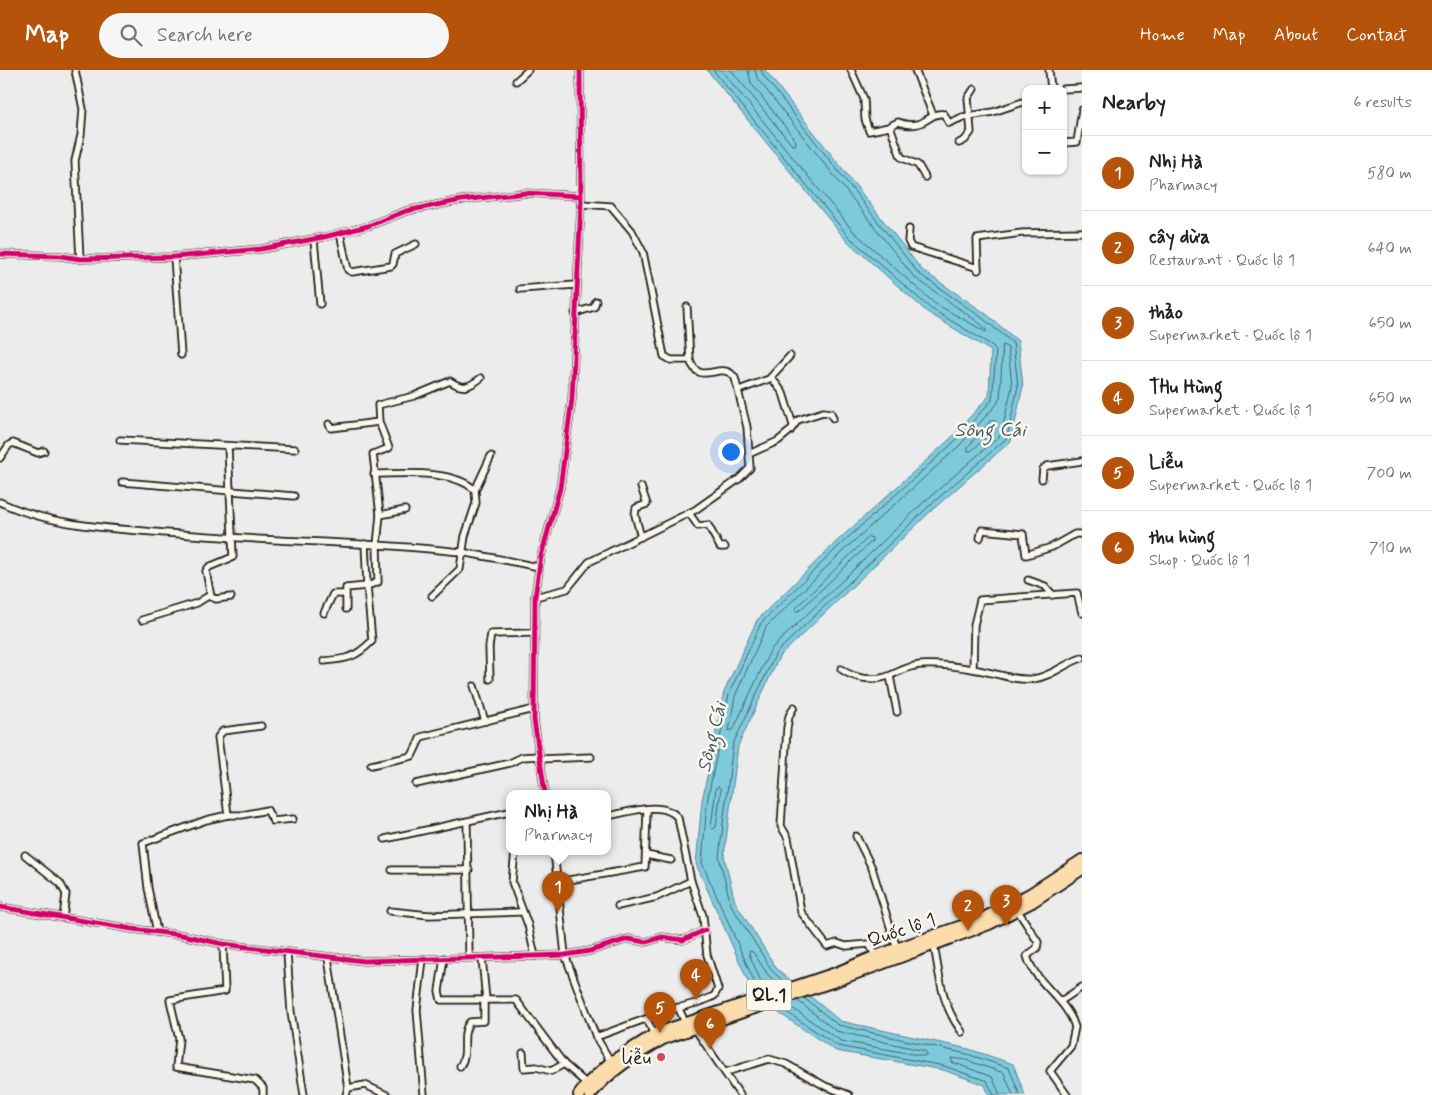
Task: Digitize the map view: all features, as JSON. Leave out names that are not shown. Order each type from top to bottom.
[{"type":"highway","name":"Quốc lộ 1","points":[[837,976],[876,956],[958,928],[1011,906],[1082,860]]},
{"type":"highway","name":"Quốc lộ 1","points":[[837,976],[934,945],[1018,911],[1082,869]]},
{"type":"highway","name":"QL.1","points":[[590,1092],[611,1062],[654,1035],[685,1022],[705,1021],[837,976]]},
{"type":"highway","name":"QL.1","points":[[579,1095],[590,1092],[639,1052],[665,1038],[695,1029],[705,1021]]},
{"type":"street","points":[[75,70],[83,109],[74,167],[80,259]]},
{"type":"street","points":[[516,82],[528,70]]},
{"type":"street","points":[[544,790],[534,708],[535,597],[539,567],[560,488],[572,399],[581,204],[580,70]]},
{"type":"street","points":[[851,70],[864,99],[865,119],[869,131],[872,132],[898,122],[905,125],[921,124],[929,120],[933,115],[943,113],[948,123],[969,116],[993,112],[1022,102]]},
{"type":"street","points":[[915,70],[933,115]]},
{"type":"street","points":[[1049,70],[1051,85]]},
{"type":"street","points":[[1067,89],[1082,88]]},
{"type":"street","points":[[959,143],[965,140],[971,132],[968,98],[974,89]]},
{"type":"street","points":[[1067,143],[1077,142],[1082,110]]},
{"type":"street","points":[[889,127],[901,157],[918,165],[925,177]]},
{"type":"street","points":[[0,254],[61,256],[80,259],[174,257],[261,248],[314,240],[368,226],[406,211],[481,197],[526,193],[580,196]]},
{"type":"street","points":[[581,204],[611,206],[632,231],[643,252],[664,356],[671,360],[690,360]]},
{"type":"street","points":[[909,228],[908,241],[911,247],[978,269],[976,239],[1022,232],[1082,232]]},
{"type":"street","points":[[340,233],[348,270],[352,272],[390,266],[393,264],[394,254],[416,244]]},
{"type":"street","points":[[314,240],[320,304]]},
{"type":"street","points":[[174,257],[181,355]]},
{"type":"street","points":[[520,289],[576,285]]},
{"type":"street","points":[[575,313],[594,307],[596,301]]},
{"type":"street","points":[[535,597],[567,590],[589,562],[689,513],[749,471],[748,427],[733,374],[721,371],[700,373],[695,371],[690,360],[687,307]]},
{"type":"street","points":[[739,390],[771,376],[790,356]]},
{"type":"street","points":[[771,376],[783,393],[793,425]]},
{"type":"street","points":[[346,609],[345,590],[378,582],[377,545],[380,515],[373,453],[389,448],[379,422],[378,408],[380,404],[414,396],[450,382],[458,387],[467,387],[481,378]]},
{"type":"street","points":[[749,454],[778,441],[790,431],[798,420],[823,412],[831,413],[833,418]]},
{"type":"street","points":[[329,424],[331,428],[379,422]]},
{"type":"street","points":[[120,440],[295,449]]},
{"type":"street","points":[[0,458],[13,443],[38,453],[44,452]]},
{"type":"street","points":[[228,447],[232,559],[207,569],[210,595],[214,599],[231,597]]},
{"type":"street","points":[[432,596],[458,571],[476,503],[475,490],[491,456]]},
{"type":"street","points":[[1042,480],[1043,469],[1047,466],[1082,461]]},
{"type":"street","points":[[374,474],[417,474],[447,478],[467,483],[475,490]]},
{"type":"street","points":[[122,482],[294,496]]},
{"type":"street","points":[[641,487],[647,504],[636,508],[635,515],[641,537]]},
{"type":"street","points":[[0,502],[37,515],[81,526],[232,538],[377,545],[462,553],[539,567]]},
{"type":"street","points":[[380,515],[405,510]]},
{"type":"street","points":[[689,513],[698,526],[708,525],[720,547],[725,547]]},
{"type":"street","points":[[980,538],[982,530],[1023,534],[1026,555],[1052,548],[1075,534],[1082,534]]},
{"type":"street","points":[[324,661],[342,661],[355,656],[372,641],[365,544]]},
{"type":"street","points":[[1028,580],[1046,586],[1053,595]]},
{"type":"street","points":[[324,613],[332,594],[345,594]]},
{"type":"street","points":[[973,669],[974,625],[980,600],[1078,594],[1082,613]]},
{"type":"street","points":[[142,620],[197,603],[210,595]]},
{"type":"street","points":[[490,679],[488,646],[491,634],[534,633]]},
{"type":"street","points":[[840,669],[858,678],[890,676],[906,667],[920,665],[973,669],[1030,679],[1048,675],[1070,661],[1082,658]]},
{"type":"street","points":[[890,676],[897,712]]},
{"type":"street","points":[[474,686],[485,721]]},
{"type":"street","points":[[794,707],[789,716],[787,728],[781,826],[788,838],[801,912],[827,946],[837,943],[846,946],[869,944],[876,956]]},
{"type":"street","points":[[371,765],[412,756],[421,737],[534,708]]},
{"type":"street","points":[[228,815],[218,737],[223,731],[261,726]]},
{"type":"street","points":[[416,784],[510,763],[522,757],[591,757]]},
{"type":"street","points":[[596,1037],[678,1007],[707,999],[718,992],[706,955],[703,916],[690,881],[678,818],[675,814],[662,808],[611,815]]},
{"type":"street","points":[[157,932],[148,888],[143,843],[228,815],[242,815],[267,810],[274,821],[294,819]]},
{"type":"street","points":[[557,882],[645,867],[647,810]]},
{"type":"street","points":[[385,839],[506,813]]},
{"type":"street","points":[[467,822],[469,957]]},
{"type":"street","points":[[856,836],[872,868],[897,949]]},
{"type":"street","points":[[25,855],[60,883],[64,889],[63,918]]},
{"type":"street","points":[[515,855],[512,882],[521,912],[528,924],[534,956]]},
{"type":"street","points":[[554,855],[565,955],[596,1037],[611,1062]]},
{"type":"street","points":[[646,855],[671,860]]},
{"type":"street","points":[[392,870],[469,870]]},
{"type":"street","points":[[618,906],[657,898],[690,881]]},
{"type":"street","points":[[0,907],[223,944],[328,958],[375,962],[469,957],[565,955],[590,951],[628,939],[646,942],[658,937],[683,940],[705,930]]},
{"type":"street","points":[[390,911],[429,915],[521,912]]},
{"type":"street","points":[[1018,911],[1038,942],[1037,948],[1027,954],[1028,959],[1046,986],[1060,1001],[1074,1021],[1076,1033],[1071,1046],[1050,1070],[1067,1095]]},
{"type":"street","points":[[223,944],[225,991],[170,1000],[179,1039],[175,1063],[177,1068],[255,1080],[263,1088],[263,1095]]},
{"type":"street","points":[[934,945],[940,989],[951,1017],[962,1032]]},
{"type":"street","points":[[287,953],[291,1012],[304,1095]]},
{"type":"street","points":[[328,958],[347,1092],[367,1086],[387,1095]]},
{"type":"street","points":[[444,958],[439,994],[441,1000],[513,1000],[519,1002],[528,1018],[564,1064],[590,1092]]},
{"type":"street","points":[[460,1066],[464,1060],[463,1038],[467,1026],[470,1022],[484,1021],[485,1000],[482,958]]},
{"type":"street","points":[[423,959],[417,1010],[424,1095]]},
{"type":"street","points":[[1060,1001],[1082,987]]},
{"type":"street","points":[[678,1007],[685,1022]]},
{"type":"street","points":[[647,1019],[654,1035]]},
{"type":"street","points":[[1074,1021],[1082,1020]]},
{"type":"street","points":[[695,1029],[740,1095]]},
{"type":"street","points":[[523,1053],[524,1068],[536,1067],[551,1071],[564,1064]]},
{"type":"street","points":[[726,1072],[769,1059],[786,1064],[825,1086],[849,1095]]},
{"type":"water","name":"Sông Cái","points":[[707,70],[765,70],[922,270],[985,313],[1018,341],[1023,386],[1011,441],[931,511],[779,657],[738,746],[724,856],[735,902],[777,969],[840,1021],[969,1049],[1013,1064],[1025,1095],[989,1095],[985,1085],[943,1070],[836,1051],[755,997],[696,864],[702,801],[724,692],[757,620],[836,542],[950,439],[989,396],[991,351],[927,312],[845,239]]},
{"type":"cycle path","points":[[545,790],[534,720],[535,597],[541,556],[560,488],[572,399],[581,204],[580,70]]},
{"type":"cycle path","points":[[0,254],[61,256],[80,259],[174,257],[261,249],[324,237],[368,226],[406,211],[462,200],[526,193],[580,196]]},
{"type":"cycle path","points":[[0,907],[132,929],[182,935],[223,944],[364,961],[565,955],[590,951],[628,939],[646,942],[662,937],[683,940],[705,930]]},
{"type":"place","name":"Nhị Hà","points":[[558,912]]},
{"type":"place","name":"thảo","points":[[1006,926]]},
{"type":"place","name":"cây dừa","points":[[968,931]]},
{"type":"place","name":"THu Hùng","points":[[696,1000]]},
{"type":"place","name":"Liễu","points":[[660,1033]]},
{"type":"place","name":"thu hùng","points":[[710,1049]]},
{"type":"place","name":"liễu","points":[[661,1057]]}]
